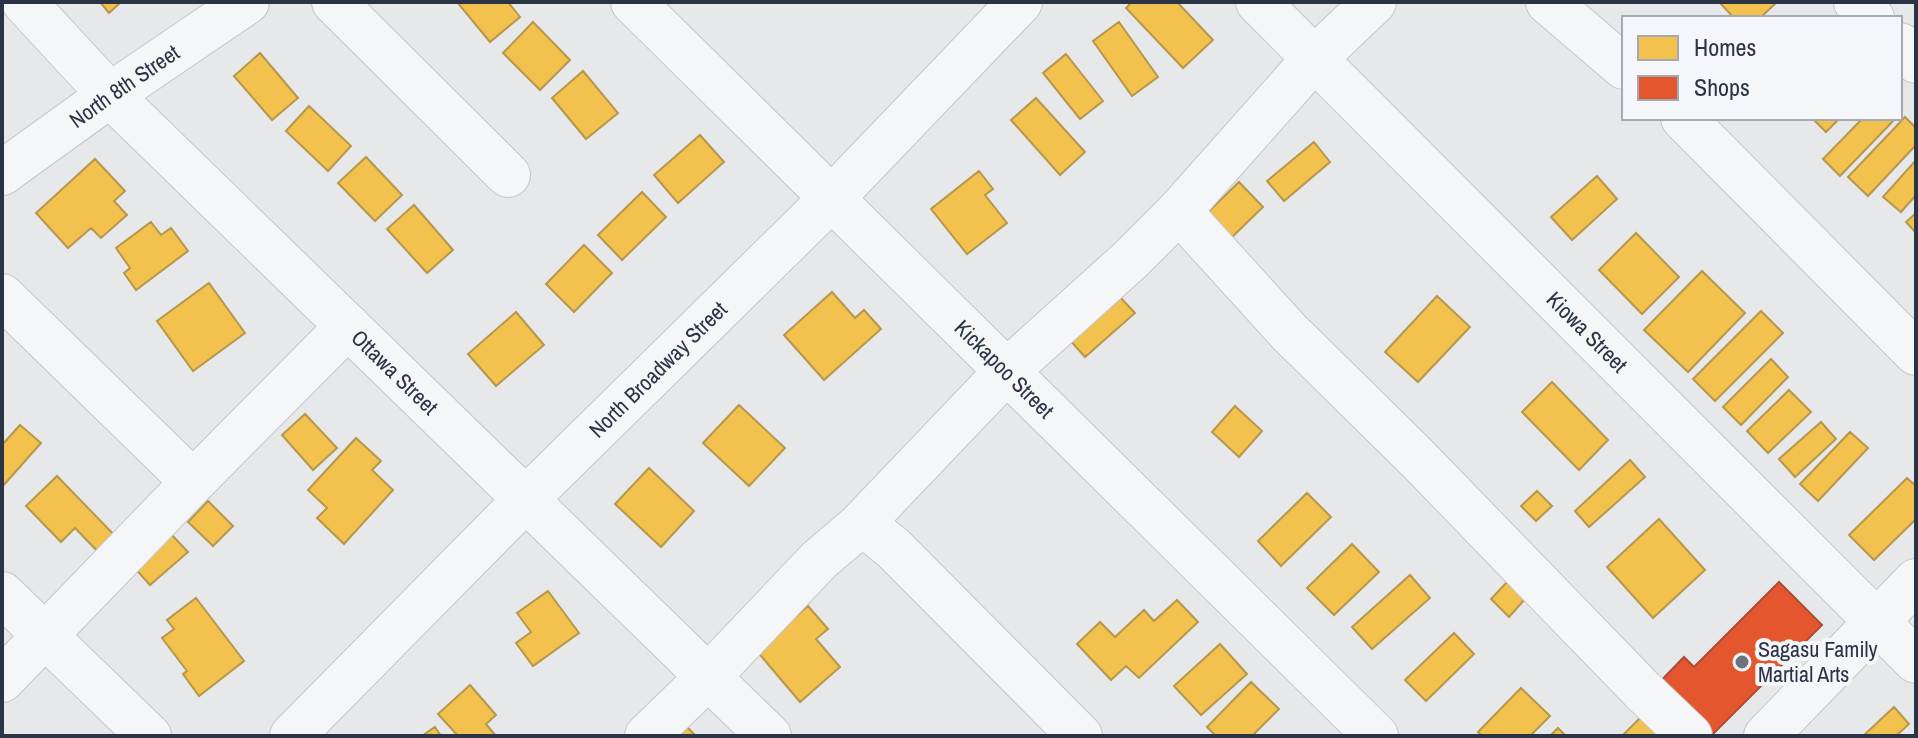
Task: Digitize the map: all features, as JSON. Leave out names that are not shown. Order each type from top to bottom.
[{"type":"street","name":"Ottawa Street","points":[[24,2],[110,95],[769,736]]},
{"type":"street","name":"North 8th Street","points":[[2,173],[247,2]]},
{"type":"street","points":[[334,2],[508,175]]},
{"type":"street","name":"Kickapoo Street","points":[[633,2],[1376,736]]},
{"type":"street","name":"North Broadway Street","points":[[292,736],[526,499],[832,198],[1020,2]]},
{"type":"street","name":"Kiowa Street","points":[[1258,2],[1916,661]]},
{"type":"street","points":[[647,736],[819,560],[862,523],[1007,371],[1129,261],[1179,211],[1314,59],[1374,2]]},
{"type":"street","points":[[1548,2],[1622,65]]},
{"type":"street","points":[[1685,120],[1916,353]]},
{"type":"street","points":[[1179,211],[1289,332],[1690,736]]},
{"type":"street","points":[[2,296],[193,482]]},
{"type":"street","points":[[2,680],[348,326]]},
{"type":"street","points":[[862,523],[893,548],[1080,736]]},
{"type":"street","points":[[1766,736],[1916,581]]},
{"type":"street","points":[[2,594],[149,736]]},
{"type":"building: Homes","points":[[100,2],[121,2],[109,13]]},
{"type":"building: Homes","points":[[457,2],[508,2],[520,17],[490,42]]},
{"type":"building: Homes","points":[[1132,2],[1177,2],[1213,40],[1183,68],[1126,8]]},
{"type":"building: Homes","points":[[1719,2],[1777,2],[1762,16],[1732,16]]},
{"type":"building: Homes","points":[[533,22],[570,60],[540,90],[503,53]]},
{"type":"building: Homes","points":[[1119,22],[1158,77],[1132,96],[1093,41]]},
{"type":"building: Homes","points":[[260,53],[298,98],[272,120],[234,76]]},
{"type":"building: Homes","points":[[1066,54],[1103,101],[1080,119],[1043,73]]},
{"type":"building: Homes","points":[[583,71],[618,113],[586,139],[552,98]]},
{"type":"building: Homes","points":[[1036,98],[1085,152],[1060,175],[1011,120]]},
{"type":"building: Homes","points":[[309,106],[351,146],[328,171],[286,131]]},
{"type":"building: Homes","points":[[1905,117],[1916,128],[1916,145],[1868,196],[1848,177]]},
{"type":"building: Homes","points":[[1814,120],[1838,120],[1826,132]]},
{"type":"building: Homes","points":[[1861,120],[1894,120],[1840,176],[1823,159]]},
{"type":"building: Homes","points":[[700,135],[724,162],[678,203],[654,175]]},
{"type":"building: Homes","points":[[1314,142],[1330,162],[1284,201],[1267,181]]},
{"type":"building: Homes","points":[[366,157],[402,195],[375,221],[338,183]]},
{"type":"building: Homes","points":[[95,159],[125,191],[114,201],[127,215],[101,238],[91,228],[68,248],[36,213]]},
{"type":"building: Homes","points":[[1916,160],[1916,195],[1901,212],[1883,197]]},
{"type":"building: Homes","points":[[979,171],[993,189],[985,195],[1007,223],[967,254],[931,209]]},
{"type":"building: Homes","points":[[1597,176],[1617,199],[1572,240],[1551,217]]},
{"type":"building: Homes","points":[[1239,182],[1263,207],[1227,242],[1203,217]]},
{"type":"building: Homes","points":[[642,192],[666,217],[622,260],[598,235]]},
{"type":"building: Homes","points":[[414,205],[453,250],[427,273],[387,229]]},
{"type":"building: Homes","points":[[1916,213],[1916,233],[1906,222]]},
{"type":"building: Homes","points":[[151,222],[161,235],[171,228],[188,251],[136,290],[124,273],[130,268],[116,248]]},
{"type":"building: Homes","points":[[1636,233],[1679,277],[1642,314],[1599,270]]},
{"type":"building: Homes","points":[[584,245],[612,273],[574,312],[546,284]]},
{"type":"building: Homes","points":[[1702,271],[1745,313],[1688,372],[1644,330]]},
{"type":"building: Homes","points":[[209,283],[245,333],[193,371],[157,321]]},
{"type":"building: Homes","points":[[832,292],[855,318],[864,310],[881,329],[824,380],[784,335]]},
{"type":"building: Homes","points":[[1118,295],[1135,313],[1085,357],[1069,339]]},
{"type":"building: Homes","points":[[1437,296],[1470,327],[1418,382],[1385,352]]},
{"type":"building: Homes","points":[[1761,311],[1783,333],[1715,401],[1693,379]]},
{"type":"building: Homes","points":[[516,312],[544,345],[496,386],[468,354]]},
{"type":"building: Homes","points":[[1771,359],[1788,377],[1741,425],[1723,407]]},
{"type":"building: Homes","points":[[1552,382],[1608,440],[1579,470],[1522,412]]},
{"type":"building: Homes","points":[[1789,390],[1811,412],[1768,453],[1747,431]]},
{"type":"building: Homes","points":[[739,405],[785,448],[749,486],[703,443]]},
{"type":"building: Homes","points":[[1235,406],[1262,431],[1239,457],[1212,432]]},
{"type":"building: Homes","points":[[305,414],[337,448],[313,470],[282,435]]},
{"type":"building: Homes","points":[[1821,422],[1836,439],[1795,477],[1779,459]]},
{"type":"building: Homes","points":[[20,425],[41,443],[2,487],[2,445]]},
{"type":"building: Homes","points":[[1850,432],[1868,448],[1818,501],[1800,484]]},
{"type":"building: Homes","points":[[356,438],[381,461],[372,470],[393,490],[344,544],[317,518],[327,508],[308,490]]},
{"type":"building: Homes","points":[[1630,460],[1645,477],[1589,527],[1575,511]]},
{"type":"building: Homes","points":[[649,468],[694,511],[661,547],[615,504]]},
{"type":"building: Homes","points":[[57,476],[121,542],[104,558],[75,528],[61,542],[26,506]]},
{"type":"building: Homes","points":[[1907,478],[1916,486],[1916,519],[1874,560],[1849,535]]},
{"type":"building: Homes","points":[[1537,491],[1552,506],[1536,521],[1521,506]]},
{"type":"building: Homes","points":[[1307,493],[1331,517],[1281,566],[1258,541]]},
{"type":"building: Homes","points":[[208,501],[233,526],[213,546],[188,522]]},
{"type":"building: Homes","points":[[1659,519],[1705,570],[1653,618],[1607,567]]},
{"type":"building: Homes","points":[[168,531],[188,552],[150,585],[131,564]]},
{"type":"building: Homes","points":[[1352,544],[1379,572],[1334,615],[1307,588]]},
{"type":"building: Homes","points":[[1410,575],[1430,598],[1372,649],[1352,627]]},
{"type":"building: Homes","points":[[1507,582],[1525,599],[1509,617],[1491,599]]},
{"type":"building: Homes","points":[[548,591],[579,633],[533,666],[516,643],[531,632],[517,613]]},
{"type":"building: Homes","points":[[196,598],[244,661],[199,696],[183,674],[187,671],[162,638],[174,629],[167,620]]},
{"type":"building: Homes","points":[[1177,600],[1198,622],[1139,678],[1126,666],[1111,680],[1077,644],[1100,622],[1115,637],[1144,610],[1154,621]]},
{"type":"building: Homes","points":[[808,606],[828,629],[816,639],[840,667],[800,702],[756,650]]},
{"type":"building: Homes","points":[[1454,633],[1474,654],[1426,701],[1405,680]]},
{"type":"building: Homes","points":[[1220,644],[1247,674],[1201,715],[1174,686]]},
{"type":"building: Homes","points":[[1251,682],[1279,709],[1252,736],[1216,736],[1207,727]]},
{"type":"building: Homes","points":[[470,685],[496,715],[486,724],[496,736],[458,736],[438,714]]},
{"type":"building: Homes","points":[[1521,688],[1550,716],[1530,736],[1482,736],[1478,732]]},
{"type":"building: Homes","points":[[1894,707],[1909,724],[1896,736],[1863,736]]},
{"type":"building: Homes","points":[[1646,712],[1671,736],[1622,736]]},
{"type":"building: Homes","points":[[685,725],[696,736],[674,736]]},
{"type":"building: Homes","points":[[435,727],[441,736],[422,736]]},
{"type":"building: Homes","points":[[1558,728],[1566,736],[1550,736]]},
{"type":"building: Shops","name":"Sagasu Family Martial Arts","points":[[1779,582],[1822,625],[1711,736],[1651,691],[1684,657],[1694,667]]},
{"type":"place","name":"Sagasu Family Martial Arts","points":[[1742,662]]}]
